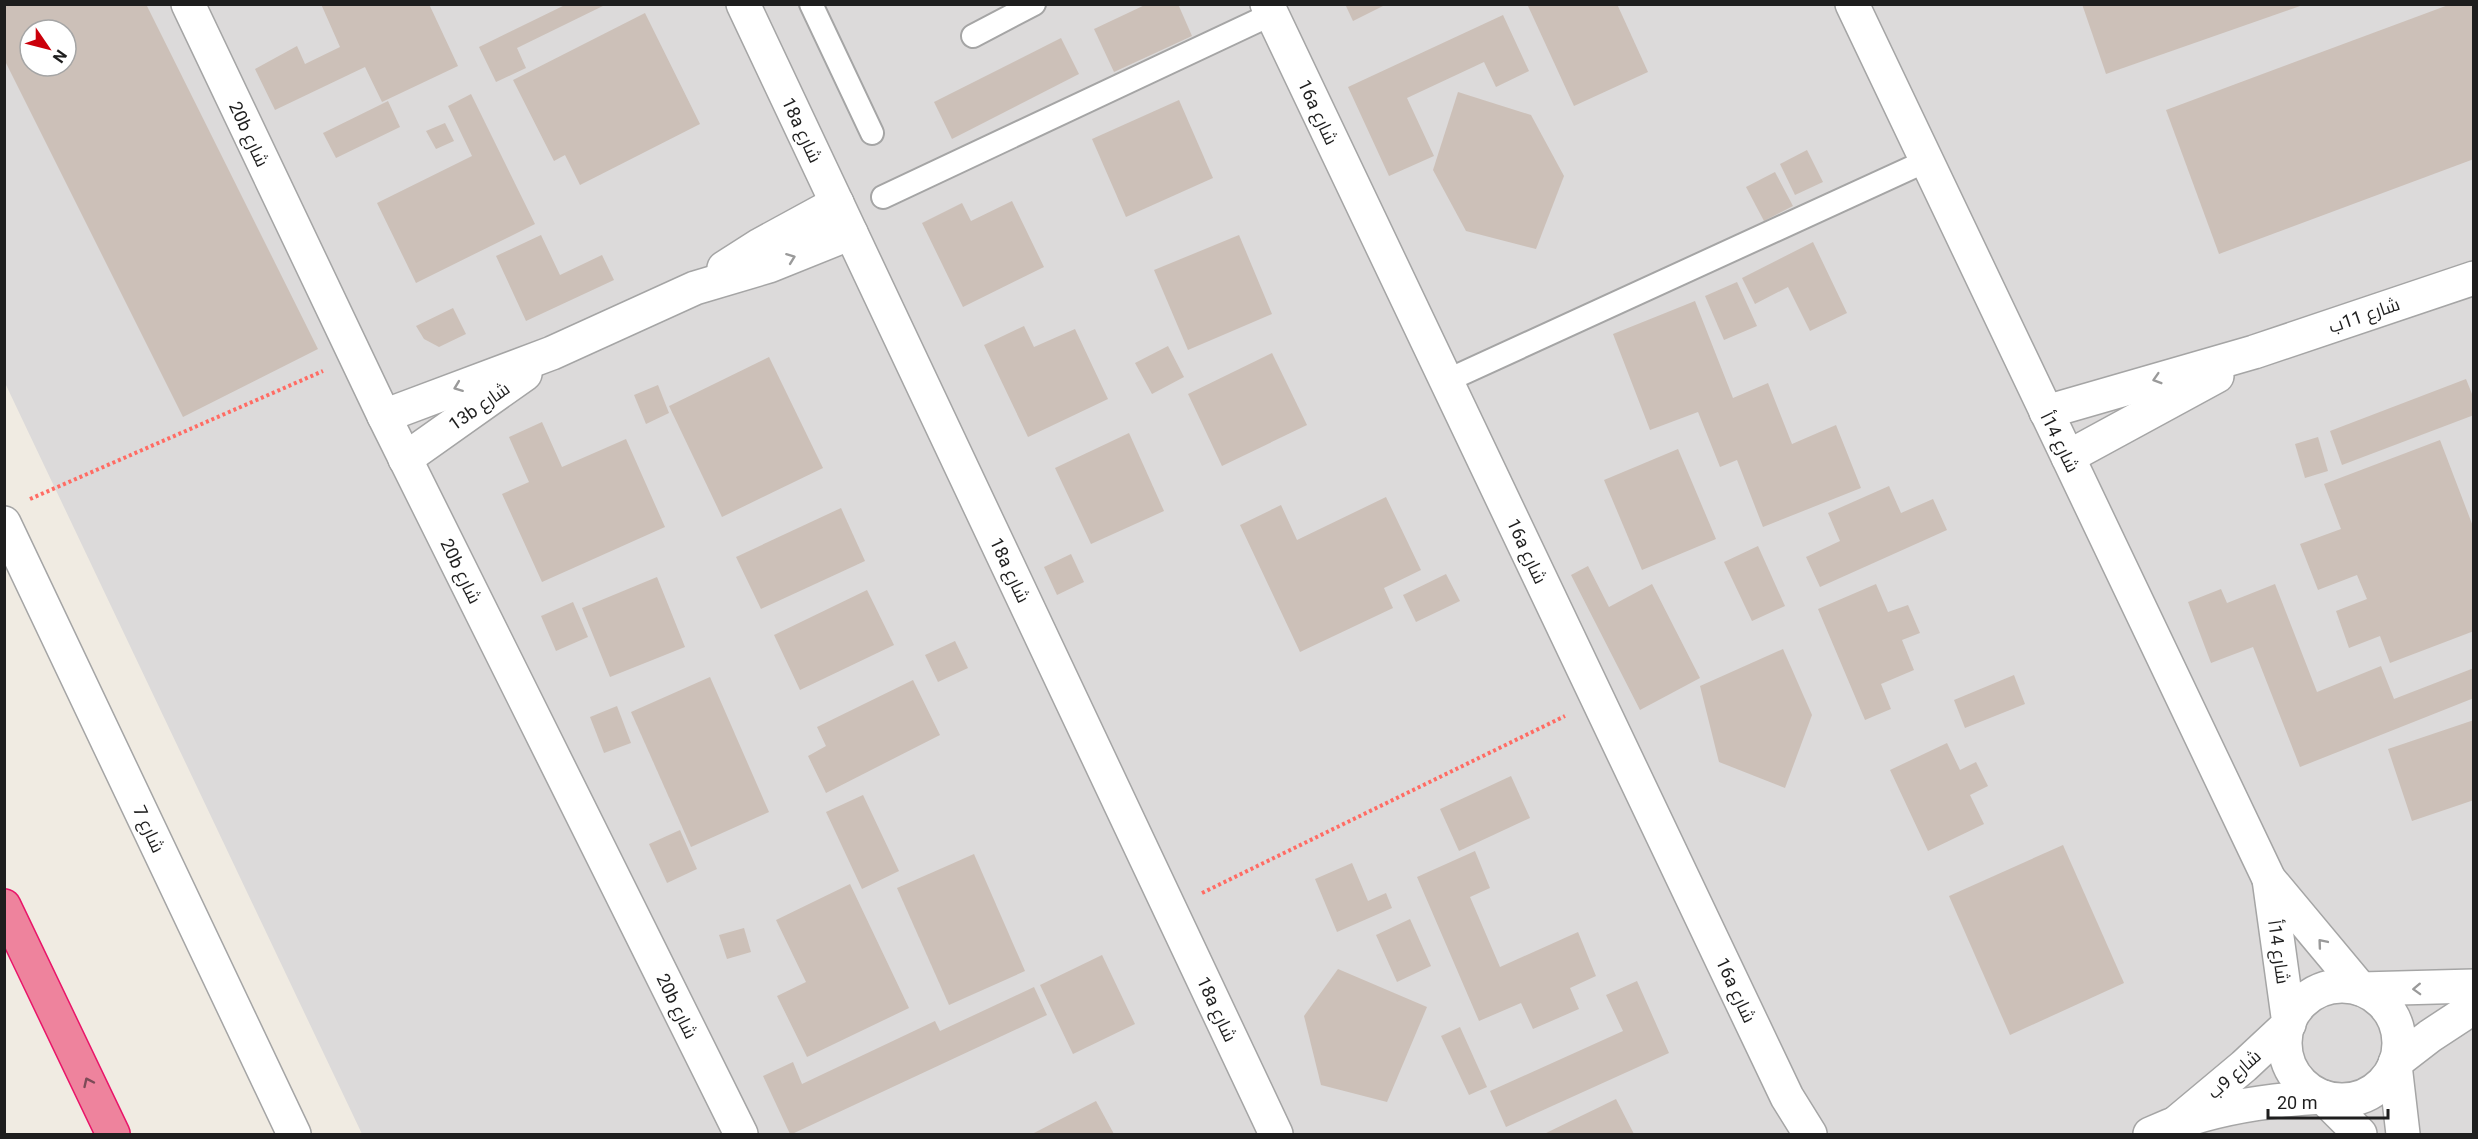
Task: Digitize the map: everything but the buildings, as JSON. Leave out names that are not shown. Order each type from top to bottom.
[{"type":"highway","points":[[4,906],[112,1134]]},
{"type":"street","name":"20b شارع","points":[[188,4],[405,459],[741,1134]]},
{"type":"street","name":"18a شارع","points":[[743,4],[1276,1134]]},
{"type":"street","name":"شارع 14أ","points":[[1852,4],[2269,879],[2360,989]]},
{"type":"street","name":"16a شارع","points":[[1269,9],[1787,1097],[1810,1134]]},
{"type":"street","name":"13b شارع","points":[[695,288],[760,245],[837,203]]},
{"type":"street","name":"13b شارع","points":[[384,416],[552,352],[695,288],[769,266],[851,233]]},
{"type":"street","name":"شارع 11ب","points":[[2046,412],[2254,352],[2474,278]]},
{"type":"street","name":"13b شارع","points":[[405,459],[552,352]]},
{"type":"street","name":"شارع 11ب","points":[[2068,458],[2204,383],[2254,352]]},
{"type":"street","name":"شارع 7","points":[[15,512],[294,1134]]},
{"type":"street","name":"شارع 14أ","points":[[2269,879],[2289,1024]]},
{"type":"street","points":[[2360,1134],[2323,1097],[2301,1083],[2294,1074],[2286,1049],[2289,1024],[2302,1003],[2317,992],[2335,986],[2360,989],[2431,989],[2474,986]]},
{"type":"street","points":[[2360,989],[2383,1002],[2391,1013],[2399,1037],[2395,1064],[2403,1134]]},
{"type":"street","points":[[2323,1097],[2347,1100],[2371,1092],[2381,1085],[2395,1064],[2430,1036],[2474,1006]]},
{"type":"street","name":"شارع 9ب","points":[[2163,1128],[2244,1066],[2289,1024]]},
{"type":"street","name":"16a شارع","points":[[1787,1097],[1796,1134]]},
{"type":"street","name":"شارع 9ب","points":[[2163,1128],[2253,1103],[2323,1097]]},
{"type":"lane","points":[[811,4],[872,133]]},
{"type":"lane","points":[[973,36],[1034,4]]},
{"type":"lane","points":[[883,197],[1269,9]]},
{"type":"lane","points":[[1446,381],[1926,161]]},
{"type":"path","points":[[15,512],[356,357]]},
{"type":"path","points":[[1170,909],[1598,700]]},
{"type":"shaded area","points":[[5,5],[2473,5],[2473,1134],[362,1134],[5,383]]}]
